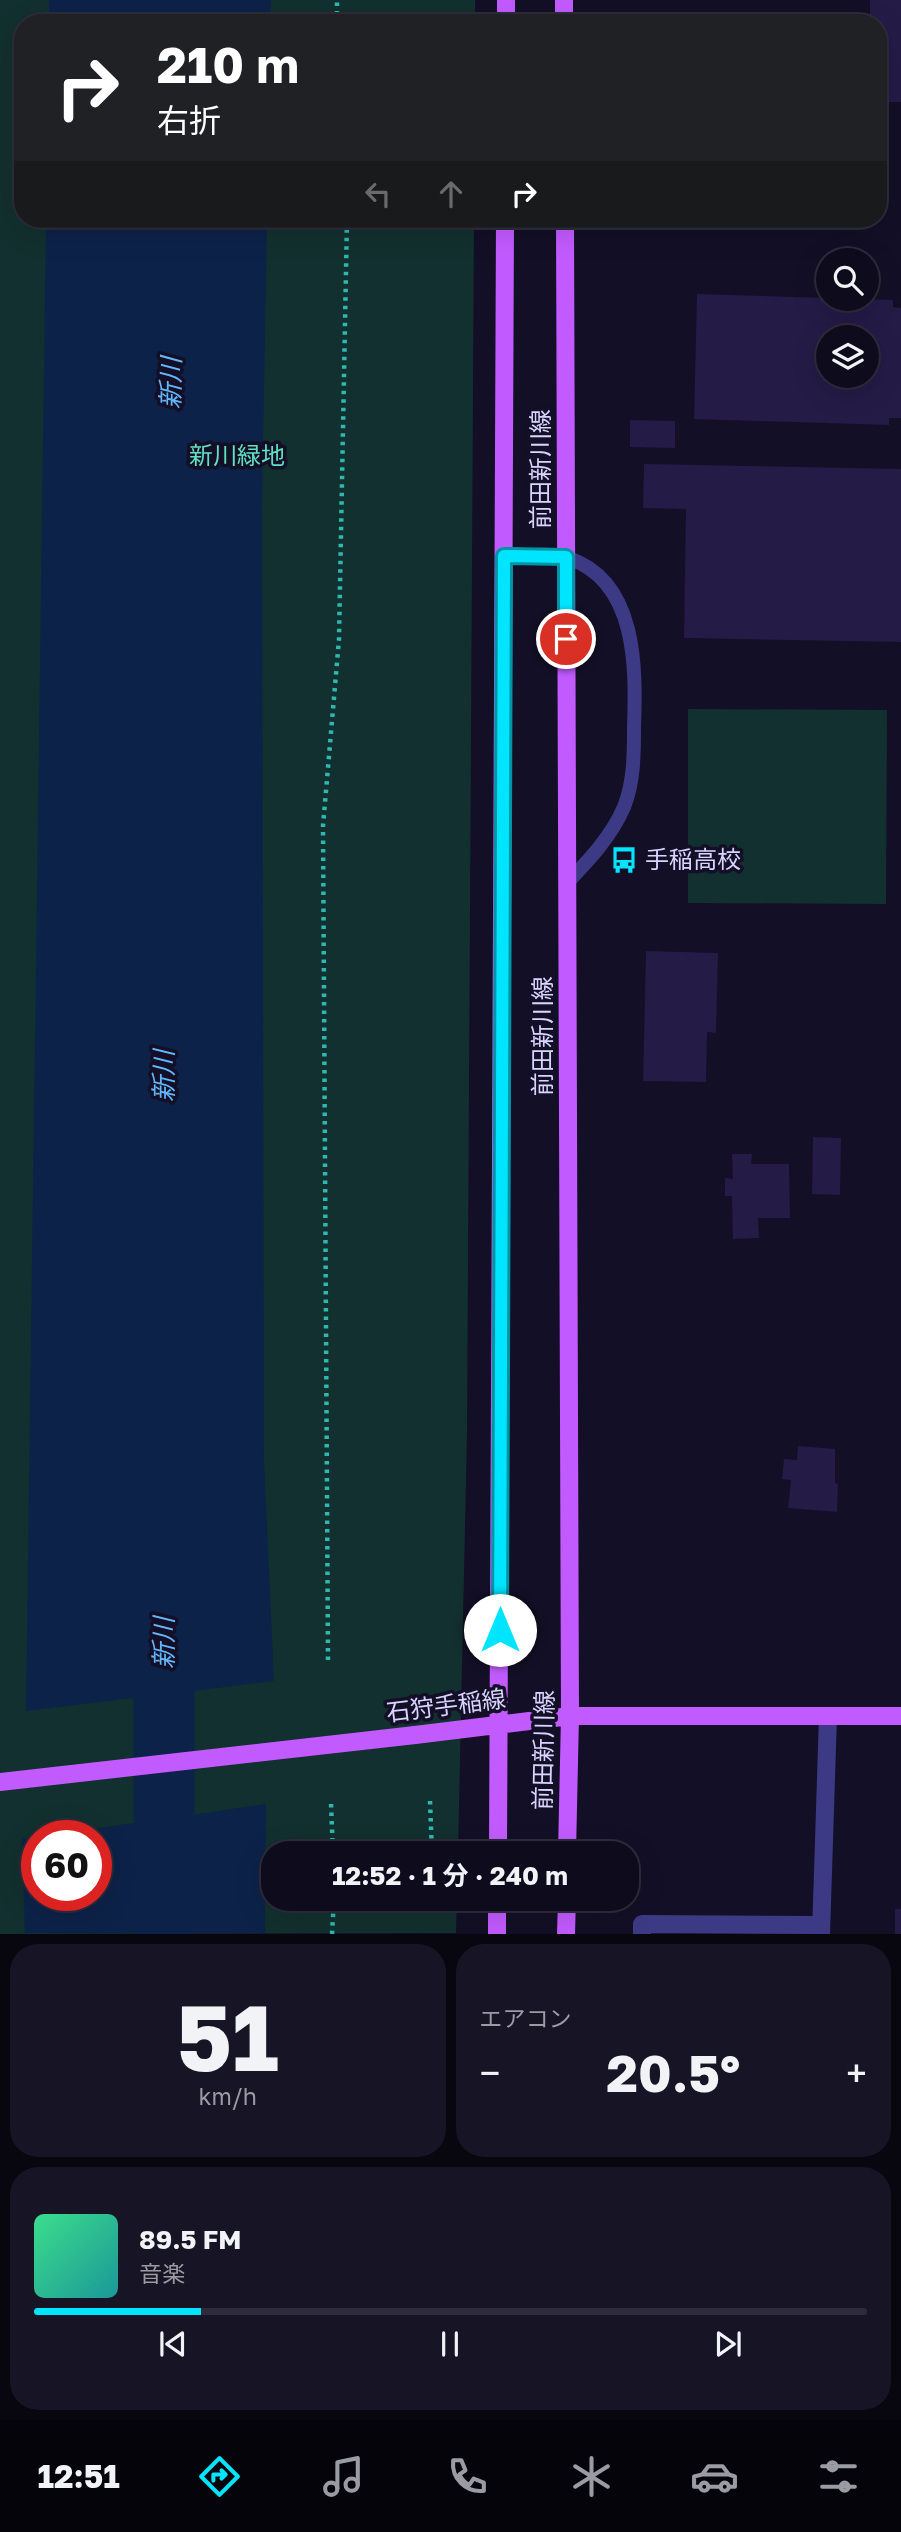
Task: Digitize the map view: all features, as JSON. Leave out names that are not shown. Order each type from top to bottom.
[{"type":"main road","name":"前田新川線","points":[[498,1841],[505,228]]},
{"type":"main road","name":"前田新川線","points":[[565,228],[570,1716],[567,1841]]},
{"type":"main road","name":"石狩手稲線","points":[[0,1782],[570,1716],[901,1716]]},
{"type":"main road","points":[[497,1911],[497,1934]]},
{"type":"main road","points":[[566,1934],[567,1911]]},
{"type":"street","points":[[642,1934],[642,1924],[821,1929],[828,1716]]},
{"type":"lane","points":[[504,556],[566,557],[605,583],[618,602],[632,635],[636,689],[633,770],[624,805],[608,836],[567,883]]},
{"type":"path","points":[[328,1660],[323,825],[338,639],[347,228]]},
{"type":"path","points":[[430,1801],[432,1841]]},
{"type":"path","points":[[331,1804],[333,1841]]},
{"type":"path","points":[[334,1911],[334,1934]]},
{"type":"green space","name":"新川緑地","points":[[0,0],[475,0],[475,14],[14,14],[14,228],[474,228],[467,1433],[458,1841],[261,1841],[261,1911],[457,1911],[456,1933],[0,1934]]},
{"type":"green space","points":[[688,709],[887,710],[886,904],[688,903]]},
{"type":"water","points":[[49,0],[271,0],[270,14],[49,14]]},
{"type":"water","points":[[46,228],[267,228],[262,500],[264,1462],[274,1681],[26,1711]]},
{"type":"water","points":[[266,1804],[266,1841],[261,1841],[261,1911],[265,1911],[265,1933],[25,1933],[24,1911],[112,1911],[112,1826]]},
{"type":"building","points":[[870,0],[901,0],[901,102],[887,102],[887,14],[870,14]]},
{"type":"building","points":[[697,294],[816,298],[816,311],[879,311],[879,300],[893,300],[893,307],[901,308],[901,418],[889,418],[889,425],[694,419]]},
{"type":"building","points":[[630,420],[675,421],[675,448],[630,447]]},
{"type":"building","points":[[644,464],[901,469],[901,642],[684,638],[686,509],[643,508]]},
{"type":"building","points":[[646,951],[718,953],[716,1033],[707,1032],[706,1082],[643,1081]]},
{"type":"building","points":[[813,1137],[841,1138],[840,1195],[812,1194]]},
{"type":"building","points":[[732,1154],[752,1154],[751,1164],[789,1164],[790,1218],[758,1218],[759,1238],[733,1239],[732,1196],[725,1196],[725,1178],[733,1179]]},
{"type":"building","points":[[798,1446],[835,1449],[837,1512],[788,1508],[791,1480],[782,1479],[784,1459],[797,1460]]},
{"type":"building","points":[[895,1909],[901,1909],[901,1934],[895,1934]]},
{"type":"waterway","name":"新川","points":[[164,1610],[164,1934]]},
{"type":"place","name":"手稲高校","points":[[624,860]]},
{"type":"route","points":[[500,1630],[504,556],[566,557],[566,639]]}]
